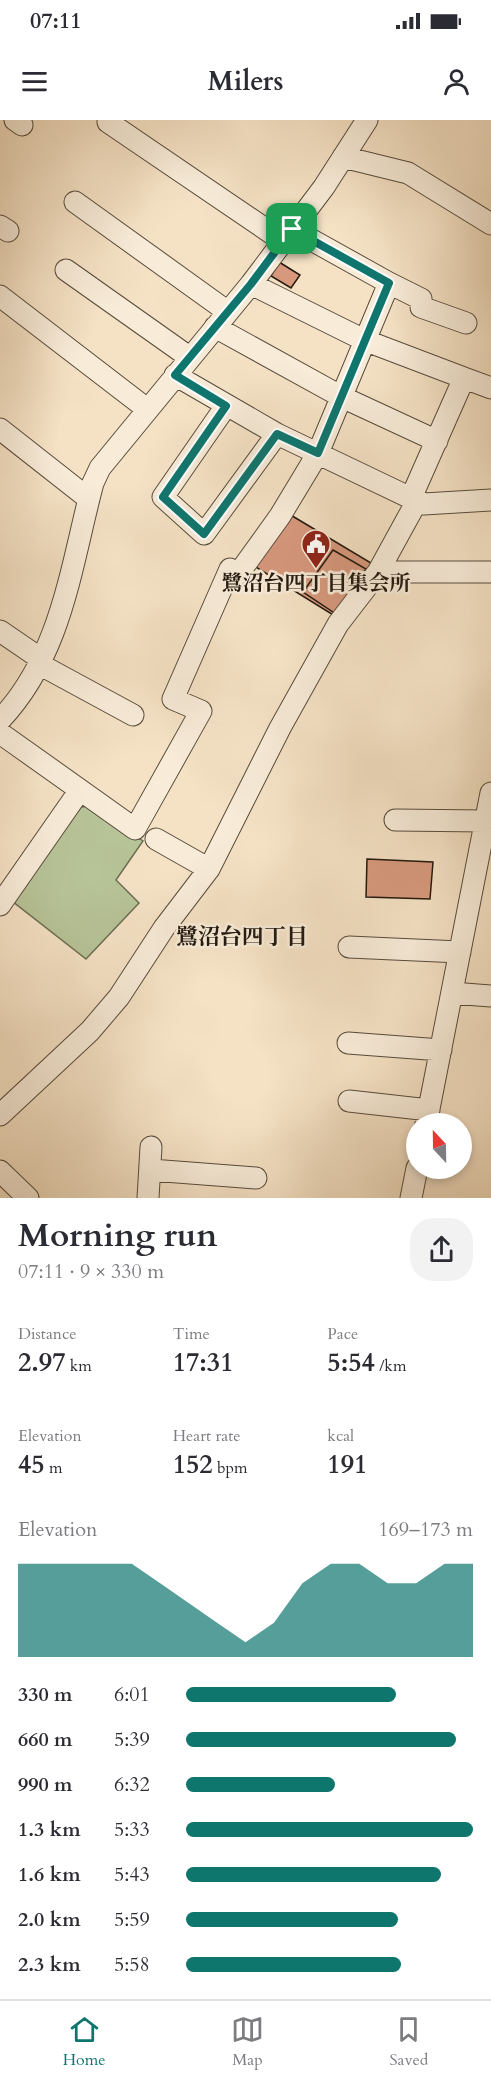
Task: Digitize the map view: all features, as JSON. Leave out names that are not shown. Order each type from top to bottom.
[{"type":"street","points":[[0,720],[40,662],[58,625],[89,499],[100,468],[251,284],[288,235],[367,120]]},
{"type":"street","points":[[108,122],[288,235],[421,299],[421,307],[466,322]]},
{"type":"street","points":[[343,157],[408,173],[491,224]]},
{"type":"street","points":[[75,202],[221,320],[342,397],[437,441]]},
{"type":"street","points":[[66,270],[189,357]]},
{"type":"street","points":[[0,733],[135,829],[201,711],[173,699],[230,569],[239,573],[280,516],[318,453],[389,283]]},
{"type":"street","points":[[251,284],[364,340],[491,388]]},
{"type":"street","points":[[0,296],[147,409]]},
{"type":"street","points":[[175,375],[277,434],[424,504],[491,500]]},
{"type":"street","points":[[0,1115],[90,1031],[119,997],[164,928],[208,869],[280,728],[338,624],[378,572],[414,500],[464,378]]},
{"type":"street","points":[[226,406],[163,497],[204,534],[277,434]]},
{"type":"street","points":[[0,429],[89,499]]},
{"type":"street","points":[[378,572],[491,572]]},
{"type":"street","points":[[0,631],[40,662],[133,715]]},
{"type":"street","points":[[0,905],[80,790]]},
{"type":"street","points":[[429,1113],[460,952],[483,869],[484,820],[491,793]]},
{"type":"street","points":[[395,820],[484,820]]},
{"type":"street","points":[[156,840],[208,869]]},
{"type":"street","points":[[349,947],[460,952]]},
{"type":"street","points":[[452,993],[491,996]]},
{"type":"street","points":[[348,1043],[441,1050]]},
{"type":"street","points":[[349,1101],[408,1113]]},
{"type":"street","points":[[148,1198],[151,1147]]},
{"type":"street","points":[[151,1170],[255,1178]]},
{"type":"street","points":[[0,1171],[28,1198]]},
{"type":"street","points":[[411,1198],[415,1179]]},
{"type":"green space","points":[[91,806],[143,841],[116,880],[139,903],[86,959],[12,901],[81,807]]},
{"type":"building","points":[[279,262],[300,275],[291,288],[271,276]]},
{"type":"building","name":"鷺沼台四丁目集会所","points":[[289,514],[376,566],[338,618],[251,564]]},
{"type":"building","points":[[333,550],[366,569],[336,614],[303,592]]},
{"type":"building","points":[[367,859],[433,862],[430,899],[366,897]]},
{"type":"place","name":"鷺沼台四丁目集会所","points":[[316,570]]},
{"type":"district","name":"鷺沼台四丁目","points":[[242,937]]},
{"type":"route","points":[[292,229],[389,283],[318,453],[277,434],[204,534],[163,497],[226,406],[175,375],[251,284],[292,229]]}]
